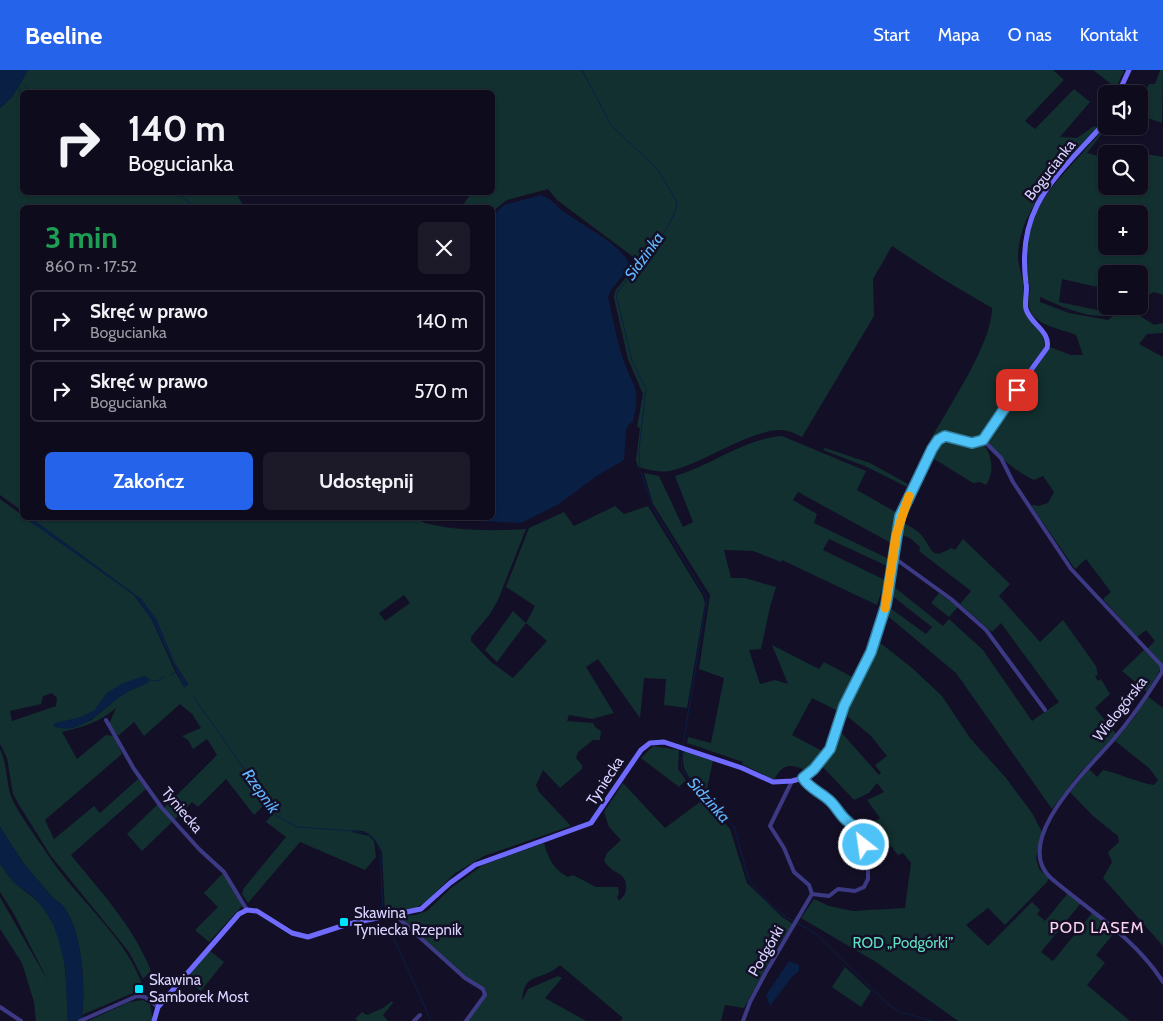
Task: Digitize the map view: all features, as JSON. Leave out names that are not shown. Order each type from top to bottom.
[{"type":"street","points":[[1122,85],[1129,70]]},
{"type":"street","name":"Bogucianka","points":[[983,440],[989,434],[1009,400],[1041,357],[1048,344],[1045,334],[1026,309],[1026,282],[1023,261],[1031,216],[1051,184],[1098,130]]},
{"type":"street","points":[[983,440],[972,443],[945,436],[935,443],[900,516],[893,557],[951,599],[986,630],[1046,710]]},
{"type":"street","name":"Wielogórska","points":[[983,440],[1001,458],[1019,490],[1071,569],[1161,665],[1162,672],[1136,711],[1112,742],[1077,779],[1058,807],[1041,840],[1039,858],[1043,870],[1097,913],[1142,954],[1163,982]]},
{"type":"street","name":"Tyniecka","points":[[106,720],[134,769],[162,808],[199,849],[224,872],[247,910],[257,911],[292,933],[308,937],[348,924],[421,910],[464,873],[485,861],[586,826],[598,815],[644,746],[659,741],[742,768],[768,782],[792,781],[803,778],[814,769],[830,749],[844,706],[877,638],[886,605],[893,557]]},
{"type":"street","points":[[792,781],[770,826],[784,848],[794,872],[809,885],[812,894],[829,896],[838,889],[856,891],[864,887],[868,879],[868,862],[862,834],[845,819],[829,800],[806,784],[803,778]]},
{"type":"street","name":"Podgórki","points":[[743,1021],[750,1002],[766,972],[812,894]]},
{"type":"street","points":[[154,1021],[158,1007],[231,921],[247,910]]},
{"type":"street","points":[[395,915],[465,978],[483,989],[486,995],[466,1021]]},
{"type":"street","points":[[144,997],[145,990]]},
{"type":"street","points":[[80,1021],[134,996],[144,997],[158,1007]]},
{"type":"street","points":[[0,1007],[21,1021]]},
{"type":"street","points":[[414,1021],[420,1015]]},
{"type":"green space","points":[[28,70],[1053,70],[1064,80],[1025,121],[1035,129],[1074,89],[1090,102],[1060,137],[1077,138],[1094,126],[1097,127],[1047,186],[1027,219],[1021,237],[1018,256],[1024,286],[1024,309],[1026,315],[1043,337],[1044,348],[1003,402],[981,437],[972,440],[950,432],[937,437],[927,447],[976,359],[990,323],[992,308],[892,246],[873,279],[874,316],[802,437],[788,431],[776,430],[762,433],[682,468],[661,472],[638,467],[636,460],[640,428],[637,427],[643,394],[628,359],[614,298],[615,291],[635,266],[632,256],[557,200],[548,189],[507,200],[495,209],[495,205],[463,205],[470,195],[495,195],[495,90],[20,90],[20,195],[237,195],[243,205],[20,205],[20,510],[0,495],[0,108],[12,97]]},
{"type":"green space","points":[[1093,70],[1123,70],[1117,85],[1112,85]]},
{"type":"green space","points":[[1160,70],[1163,70],[1162,123],[1148,118],[1148,86],[1149,84],[1155,84]]},
{"type":"green space","points":[[1098,135],[1101,135],[1087,153],[1098,156],[1098,195],[1148,195],[1148,154],[1163,157],[1163,295],[1154,292],[1148,295],[1148,265],[1098,265],[1098,287],[1062,279],[1059,302],[1098,310],[1098,315],[1106,315],[1093,316],[1078,312],[1040,297],[1040,302],[1069,313],[1108,320],[1114,315],[1139,315],[1154,325],[1163,323],[1163,333],[1147,334],[1139,344],[1163,357],[1163,665],[1147,649],[1155,641],[1146,630],[1137,637],[1103,599],[1111,592],[1086,559],[1075,569],[1031,505],[1039,506],[1048,503],[1054,492],[1043,476],[1034,480],[1021,473],[1003,459],[988,442],[1011,401],[1050,347],[1071,355],[1083,355],[1076,335],[1041,322],[1031,313],[1029,307],[1026,258],[1028,236],[1035,216],[1057,181]]},
{"type":"green space","points":[[782,436],[866,471],[857,490],[899,514],[893,526],[891,543],[798,492],[793,500],[817,514],[814,523],[887,558],[887,566],[829,539],[823,550],[885,580],[877,605],[782,560],[781,562],[753,551],[724,550],[731,578],[745,578],[776,587],[761,649],[749,650],[760,684],[775,680],[788,684],[772,645],[819,669],[824,662],[856,679],[838,711],[812,698],[792,735],[824,752],[806,771],[787,766],[780,771],[774,780],[742,764],[743,762],[687,743],[688,737],[711,743],[724,678],[699,669],[710,595],[653,504],[644,473],[659,476],[683,527],[693,522],[675,476],[688,472],[740,447],[768,438]]},
{"type":"green space","points":[[945,439],[966,445],[984,445],[991,460],[989,480],[986,485],[980,482],[973,483],[931,457],[937,444]]},
{"type":"green space","points":[[825,448],[870,463],[908,484],[907,487],[867,467],[823,450]]},
{"type":"green space","points":[[0,499],[20,513],[20,520],[29,520],[134,595],[152,620],[184,687],[188,684],[174,662],[156,619],[141,599],[34,520],[418,520],[438,526],[468,530],[526,529],[498,600],[490,614],[471,637],[471,641],[491,662],[513,678],[547,641],[526,623],[535,606],[506,587],[529,528],[564,512],[574,526],[615,506],[624,514],[648,506],[703,596],[705,603],[687,708],[664,705],[666,679],[644,678],[640,718],[598,659],[586,667],[614,713],[592,719],[569,715],[567,721],[593,723],[601,731],[600,740],[593,740],[578,752],[576,758],[582,765],[582,769],[560,788],[543,770],[536,785],[539,792],[571,826],[484,856],[454,874],[427,901],[416,908],[385,913],[382,852],[370,835],[362,831],[352,832],[369,836],[374,841],[376,857],[365,870],[300,842],[248,903],[242,894],[244,888],[286,837],[266,822],[272,814],[265,804],[254,815],[226,779],[198,807],[192,802],[174,820],[164,808],[217,755],[207,739],[193,749],[188,740],[182,736],[201,728],[192,714],[180,704],[144,736],[134,722],[118,736],[109,724],[116,708],[104,717],[91,723],[62,732],[77,759],[106,735],[114,736],[122,754],[45,820],[54,839],[94,806],[100,813],[138,779],[146,789],[71,855],[116,910],[136,940],[151,971],[143,979],[129,952],[51,856],[19,805],[13,794],[7,758],[0,744]],"holes":[[[404,595],[410,603],[385,621],[379,613]],[[144,676],[90,721],[54,724],[82,717],[95,710],[107,693]],[[52,693],[57,698],[56,706],[12,721],[10,711],[41,704],[43,696]]]},
{"type":"green space","points":[[903,522],[916,530],[935,553],[944,552],[951,548],[955,550],[963,539],[1010,584],[999,596],[1040,642],[1063,620],[1096,666],[1098,675],[1095,676],[1098,681],[1101,679],[1110,694],[1095,708],[1116,734],[1077,776],[1052,809],[956,673],[889,617],[890,608],[926,634],[932,627],[891,595],[893,586],[943,626],[949,619],[983,650],[1032,721],[1059,702],[1001,623],[992,632],[960,604],[971,591],[919,551],[920,547],[910,538],[899,534]]},
{"type":"green space","points":[[939,593],[958,607],[949,617],[931,603]]},
{"type":"green space","points":[[513,611],[526,623],[497,662],[485,650]]},
{"type":"green space","name":"ROD „Podgórki”","points":[[878,641],[912,668],[942,696],[970,738],[1006,778],[1032,813],[1042,832],[1036,858],[1039,869],[1049,878],[1047,882],[1005,925],[988,908],[966,925],[988,946],[1032,902],[1040,910],[1037,914],[1045,921],[1068,893],[1081,903],[1041,952],[1053,961],[1093,912],[1115,932],[1096,955],[1105,963],[1087,985],[1130,1021],[958,1021],[876,962],[801,918],[814,899],[829,906],[853,911],[905,908],[911,863],[903,853],[898,855],[872,823],[880,818],[867,800],[884,792],[877,783],[869,793],[854,800],[822,766],[834,751],[841,732],[879,775],[881,773],[875,765],[887,756],[871,736],[846,715],[850,700]]},
{"type":"green space","points":[[1144,650],[1159,664],[1159,672],[1147,692],[1122,671]]},
{"type":"green space","points":[[1147,696],[1163,708],[1163,946],[1103,878],[1112,862],[1108,852],[1119,842],[1118,836],[1093,816],[1070,792],[1089,769],[1097,777],[1103,770],[1154,785],[1158,780],[1149,768],[1115,741],[1136,715]]},
{"type":"green space","points":[[653,746],[679,750],[678,769],[686,780],[679,787],[641,758]]},
{"type":"green space","points":[[0,749],[10,793],[22,816],[59,871],[111,931],[133,964],[141,981],[141,985],[133,993],[82,1015],[83,987],[80,951],[71,919],[63,907],[24,864],[0,827]]},
{"type":"green space","points":[[684,751],[713,761],[706,793],[685,770],[683,765]]},
{"type":"green space","points":[[623,783],[665,828],[704,799],[730,829],[747,883],[782,917],[793,924],[779,944],[744,1008],[725,1005],[721,1021],[620,1021],[623,1018],[560,965],[530,980],[523,991],[522,1001],[528,989],[558,976],[562,978],[545,998],[586,1021],[467,1021],[486,994],[486,989],[464,976],[397,916],[415,915],[427,911],[451,888],[483,865],[544,843],[552,863],[559,871],[568,877],[573,875],[596,887],[618,887],[619,894],[617,897],[619,901],[625,894],[625,881],[604,860],[607,853],[621,840],[609,827],[604,812]]},
{"type":"green space","points":[[158,804],[172,822],[142,851],[127,834]]},
{"type":"green space","points":[[0,864],[14,882],[40,904],[56,930],[64,959],[68,1021],[36,1021],[34,1002],[22,963],[0,929],[0,897],[48,981],[14,914],[0,892]]},
{"type":"green space","points":[[223,873],[243,905],[209,942],[195,930],[218,907],[204,893]]},
{"type":"green space","points":[[210,951],[224,962],[201,991],[185,980]]},
{"type":"green space","points":[[845,967],[871,991],[861,1007],[832,987]]},
{"type":"green space","points":[[143,1000],[150,1004],[153,1021],[88,1021],[129,1002]]},
{"type":"green space","points":[[392,1001],[393,1003],[383,1015],[388,1021],[358,1021],[355,1019],[362,1012],[367,1015],[383,1008]]},
{"type":"water","points":[[0,70],[28,70],[12,97],[0,108]]},
{"type":"water","points":[[541,195],[548,198],[570,216],[611,243],[627,259],[630,267],[611,290],[608,297],[616,336],[635,388],[635,410],[633,422],[629,424],[626,431],[624,460],[595,477],[559,504],[521,523],[454,520],[495,520],[495,213],[504,205]]},
{"type":"water","points":[[28,520],[34,520],[141,599],[156,619],[174,662],[188,685],[184,687],[152,620],[134,595]]},
{"type":"water","points":[[144,676],[149,678],[148,683],[126,693],[82,725],[63,729],[53,726],[55,723],[82,717],[95,710],[107,693],[121,684]]},
{"type":"water","points":[[0,827],[24,864],[63,907],[71,919],[80,951],[83,987],[82,1015],[85,1021],[68,1021],[65,966],[59,941],[53,924],[42,906],[31,895],[14,883],[0,864]]},
{"type":"water","points":[[789,961],[799,965],[799,971],[791,978],[770,1006],[766,995]]},
{"type":"waterway","name":"Sidzinka","points":[[582,70],[611,125],[658,170],[677,202],[674,213],[661,238],[616,294],[632,361],[646,389],[639,450],[640,468]]},
{"type":"waterway","points":[[21,82],[29,90]]},
{"type":"waterway","points":[[19,85],[20,92]]},
{"type":"waterway","points":[[170,195],[181,196],[192,205]]},
{"type":"waterway","name":"Sidzinka","points":[[641,472],[654,510],[707,598],[683,745]]},
{"type":"waterway","points":[[170,675],[176,672]]},
{"type":"waterway","points":[[149,680],[157,681],[164,677]]},
{"type":"waterway","name":"Rzepnik","points":[[193,696],[277,816],[297,827],[355,831],[365,833],[375,840],[380,850],[383,914]]},
{"type":"waterway","name":"Sidzinka","points":[[683,749],[682,770],[734,827],[749,880],[761,895],[781,914],[817,935],[890,1006],[900,1012],[933,1021]]},
{"type":"waterway","name":"Rzepnik","points":[[388,925],[431,1021]]},
{"type":"slow traffic","points":[[885,608],[900,516],[909,496]]},
{"type":"place","name":"Skawina Tyniecka Rzepnik","points":[[344,922]]},
{"type":"place","name":"Skawina Samborek Most","points":[[139,989]]},
{"type":"district","name":"POD LASEM","points":[[1097,927]]},
{"type":"route","points":[[864,845],[862,834],[857,828],[845,819],[829,800],[806,784],[803,778],[814,769],[830,749],[840,715],[871,652],[881,624],[889,591],[894,545],[900,516],[935,443],[945,436],[972,443],[978,443],[983,440],[989,434],[1017,390]]}]
